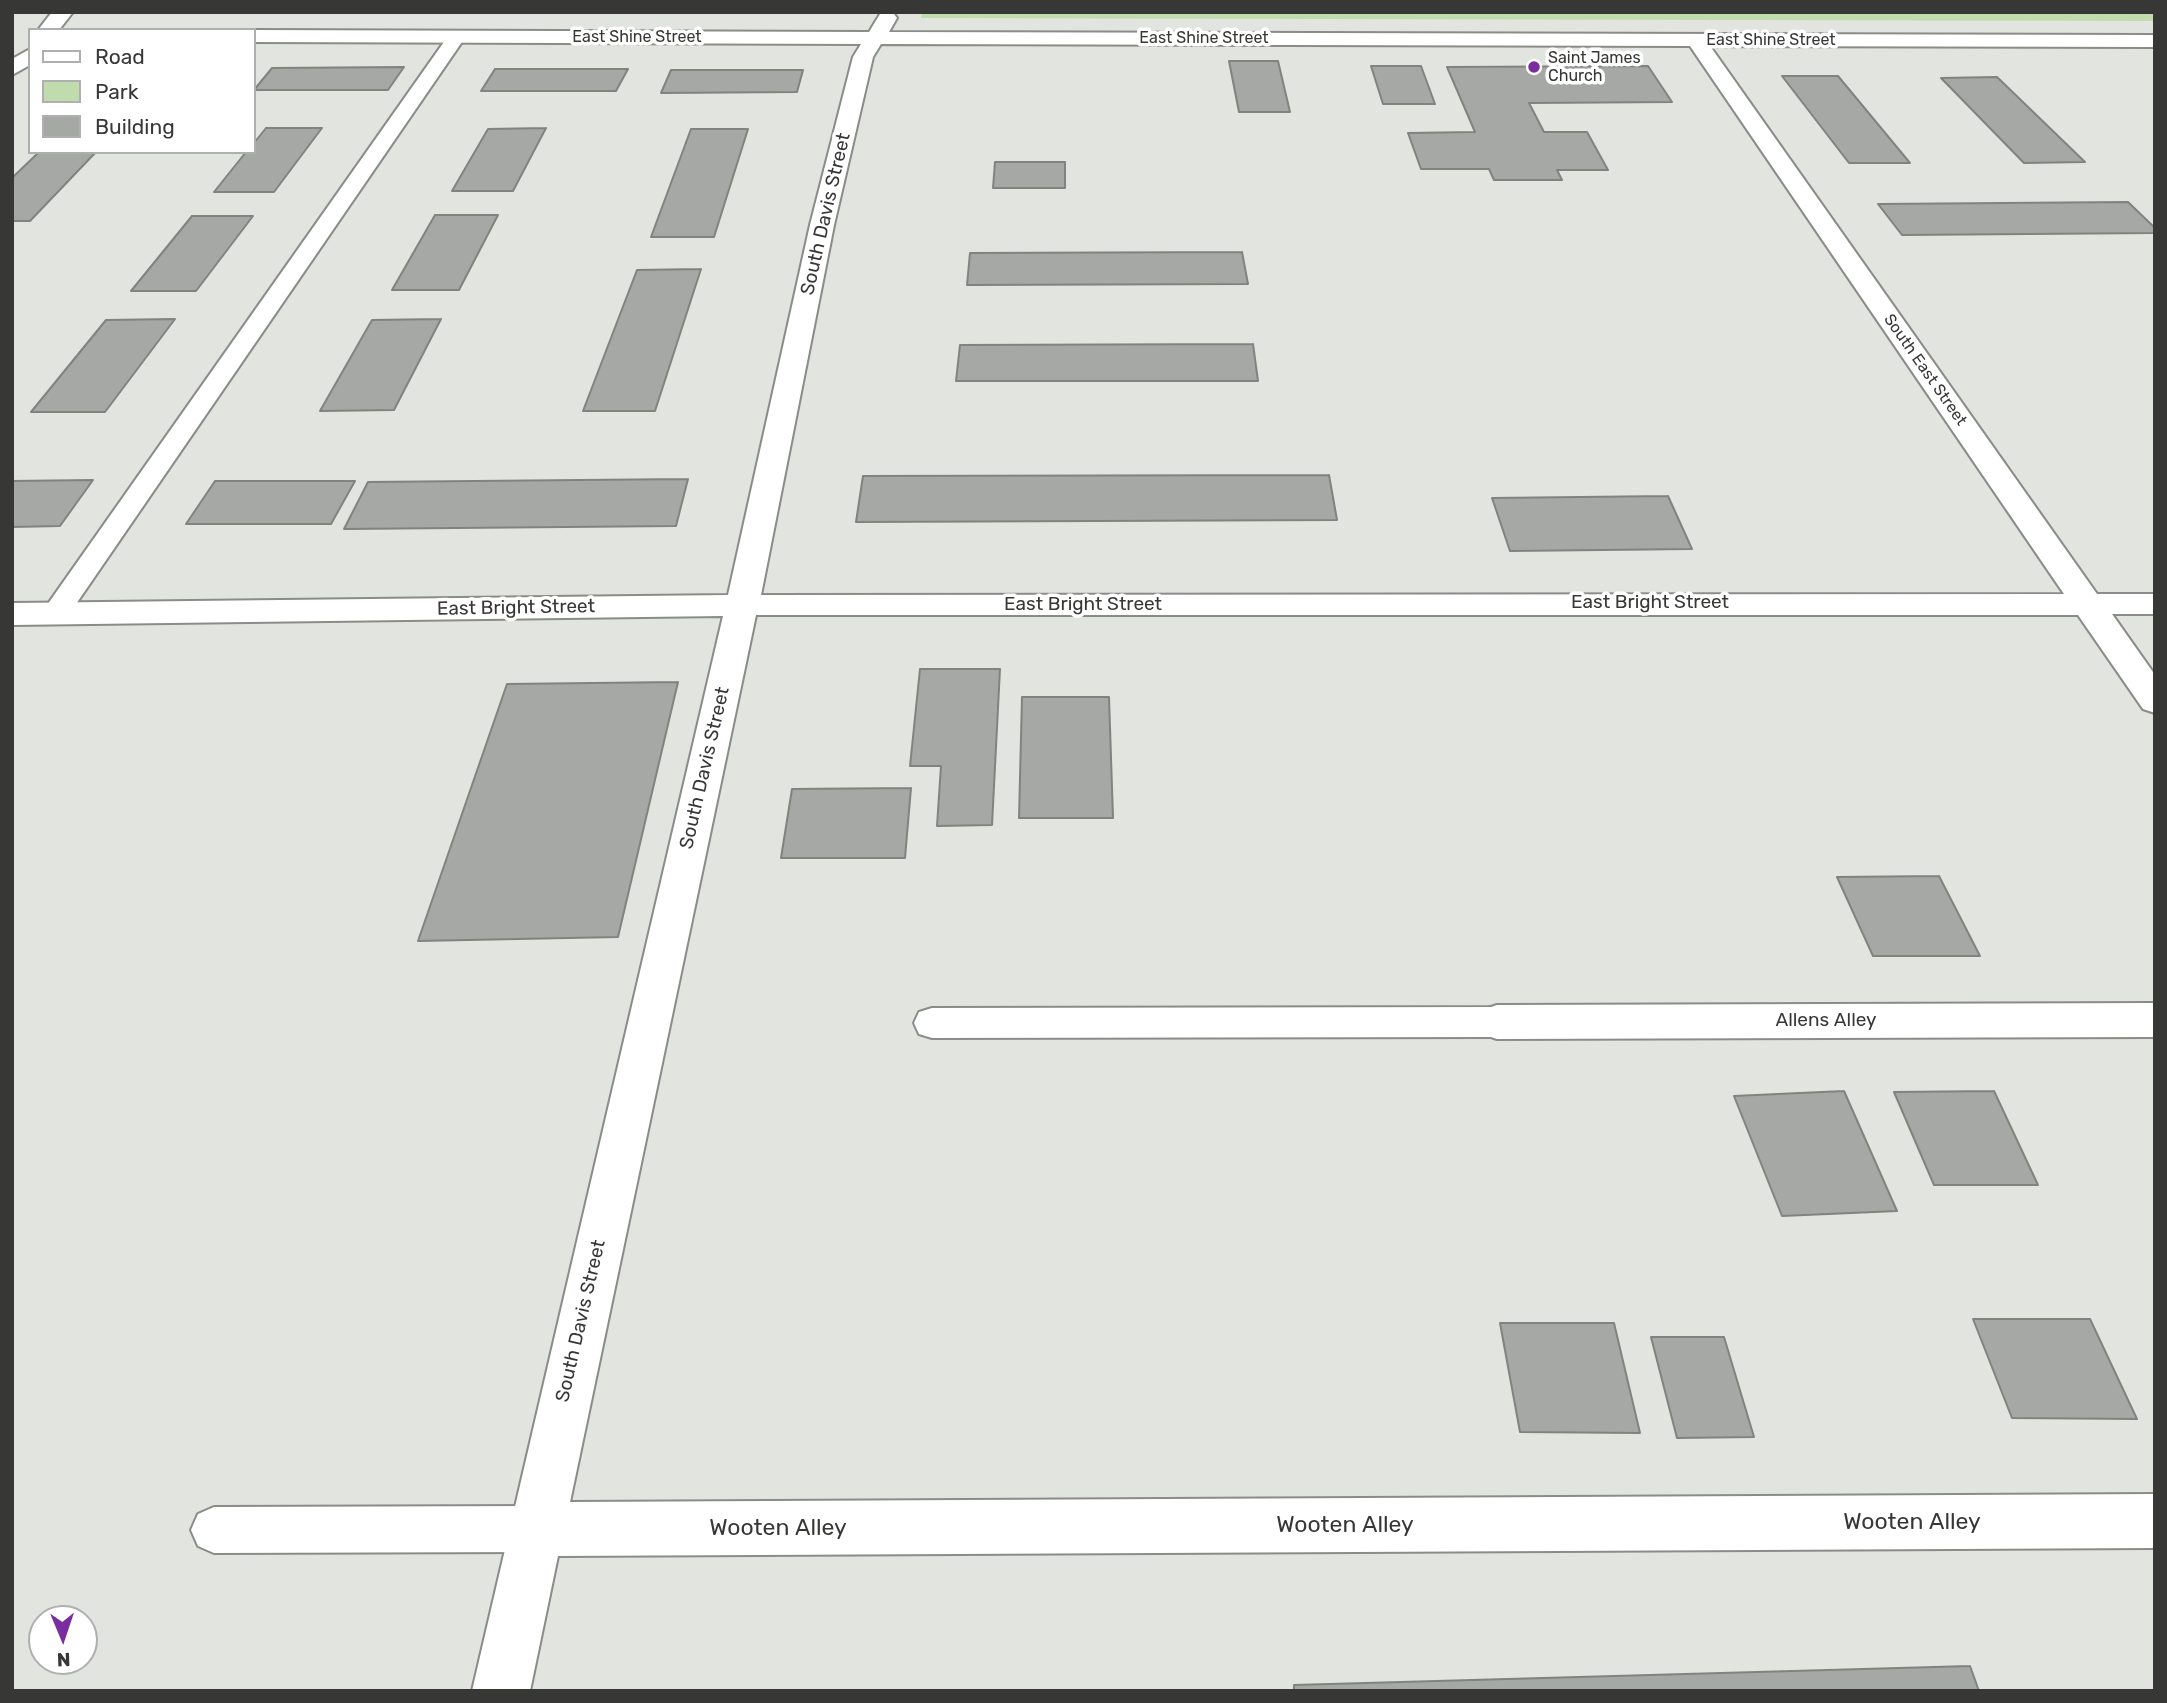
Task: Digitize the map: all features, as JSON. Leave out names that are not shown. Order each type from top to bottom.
[{"type":"street","points":[[50,28],[63,12]]},
{"type":"street","name":"East Shine Street","points":[[256,36],[457,36],[882,25],[1696,40],[2155,41]]},
{"type":"street","name":"South Davis Street","points":[[501,1691],[741,605],[822,225],[863,58],[882,25]]},
{"type":"street","name":"South East Street","points":[[1696,40],[2155,701]]},
{"type":"street","points":[[12,69],[28,57]]},
{"type":"street","name":"East Bright Street","points":[[12,614],[741,605],[2155,604]]},
{"type":"street","name":"Allens Alley","points":[[1497,1021],[2155,1020]]},
{"type":"street","name":"Wooten Alley","points":[[535,1529],[2155,1521]]},
{"type":"lane","points":[[55,614],[457,36]]},
{"type":"lane","points":[[932,1023],[1497,1021]]},
{"type":"lane","points":[[214,1530],[535,1529]]},
{"type":"green space","points":[[922,12],[2155,12],[2155,21],[921,18]]},
{"type":"building","points":[[1229,61],[1278,61],[1290,112],[1239,112]]},
{"type":"building","points":[[1371,66],[1421,66],[1435,104],[1383,104]]},
{"type":"building","points":[[1648,66],[1672,102],[1529,103],[1544,132],[1587,132],[1608,170],[1557,170],[1562,180],[1494,180],[1489,169],[1421,169],[1408,133],[1475,132],[1447,67]]},
{"type":"building","points":[[404,67],[388,90],[256,90],[272,68]]},
{"type":"building","points":[[495,69],[628,69],[616,91],[481,91]]},
{"type":"building","points":[[671,70],[803,70],[797,92],[661,93]]},
{"type":"building","points":[[1782,76],[1838,76],[1910,163],[1849,163]]},
{"type":"building","points":[[1997,77],[2085,162],[2024,163],[1941,78]]},
{"type":"building","points":[[266,128],[322,128],[274,192],[214,192],[244,154],[256,154],[256,140]]},
{"type":"building","points":[[546,128],[513,191],[452,191],[488,129]]},
{"type":"building","points":[[691,129],[748,129],[714,237],[651,237]]},
{"type":"building","points":[[37,154],[94,154],[30,221],[12,221],[12,178]]},
{"type":"building","points":[[995,162],[1065,162],[1065,188],[993,188]]},
{"type":"building","points":[[2128,202],[2155,228],[2155,233],[1902,235],[1878,204]]},
{"type":"building","points":[[435,215],[498,215],[459,290],[392,290]]},
{"type":"building","points":[[192,216],[253,216],[196,291],[131,291]]},
{"type":"building","points":[[1242,252],[1248,284],[967,285],[970,253]]},
{"type":"building","points":[[701,269],[655,411],[583,411],[637,270]]},
{"type":"building","points":[[175,319],[105,412],[31,412],[106,320]]},
{"type":"building","points":[[441,319],[394,410],[320,411],[372,320]]},
{"type":"building","points":[[1253,344],[1258,381],[956,381],[960,345]]},
{"type":"building","points":[[1329,475],[1337,520],[856,522],[863,476]]},
{"type":"building","points":[[688,479],[676,526],[344,529],[368,482]]},
{"type":"building","points":[[93,480],[60,526],[12,527],[12,481]]},
{"type":"building","points":[[215,481],[355,481],[331,524],[186,524]]},
{"type":"building","points":[[1668,496],[1692,549],[1510,551],[1492,498]]},
{"type":"building","points":[[920,669],[1000,669],[992,825],[937,826],[941,766],[910,766]]},
{"type":"building","points":[[678,682],[618,937],[418,941],[507,684]]},
{"type":"building","points":[[1022,697],[1109,697],[1113,818],[1019,818]]},
{"type":"building","points":[[911,788],[905,858],[781,858],[792,789]]},
{"type":"building","points":[[1939,876],[1980,956],[1873,956],[1837,877]]},
{"type":"building","points":[[1844,1091],[1897,1211],[1782,1216],[1734,1096]]},
{"type":"building","points":[[1994,1091],[2038,1185],[1934,1185],[1894,1092]]},
{"type":"building","points":[[1973,1319],[2090,1319],[2137,1419],[2012,1418]]},
{"type":"building","points":[[1500,1323],[1614,1323],[1640,1433],[1520,1432]]},
{"type":"building","points":[[1651,1337],[1724,1337],[1754,1437],[1677,1438]]},
{"type":"building","points":[[1970,1666],[1979,1691],[1294,1691],[1294,1685]]},
{"type":"place","name":"Saint James Church","points":[[1534,67]]}]
